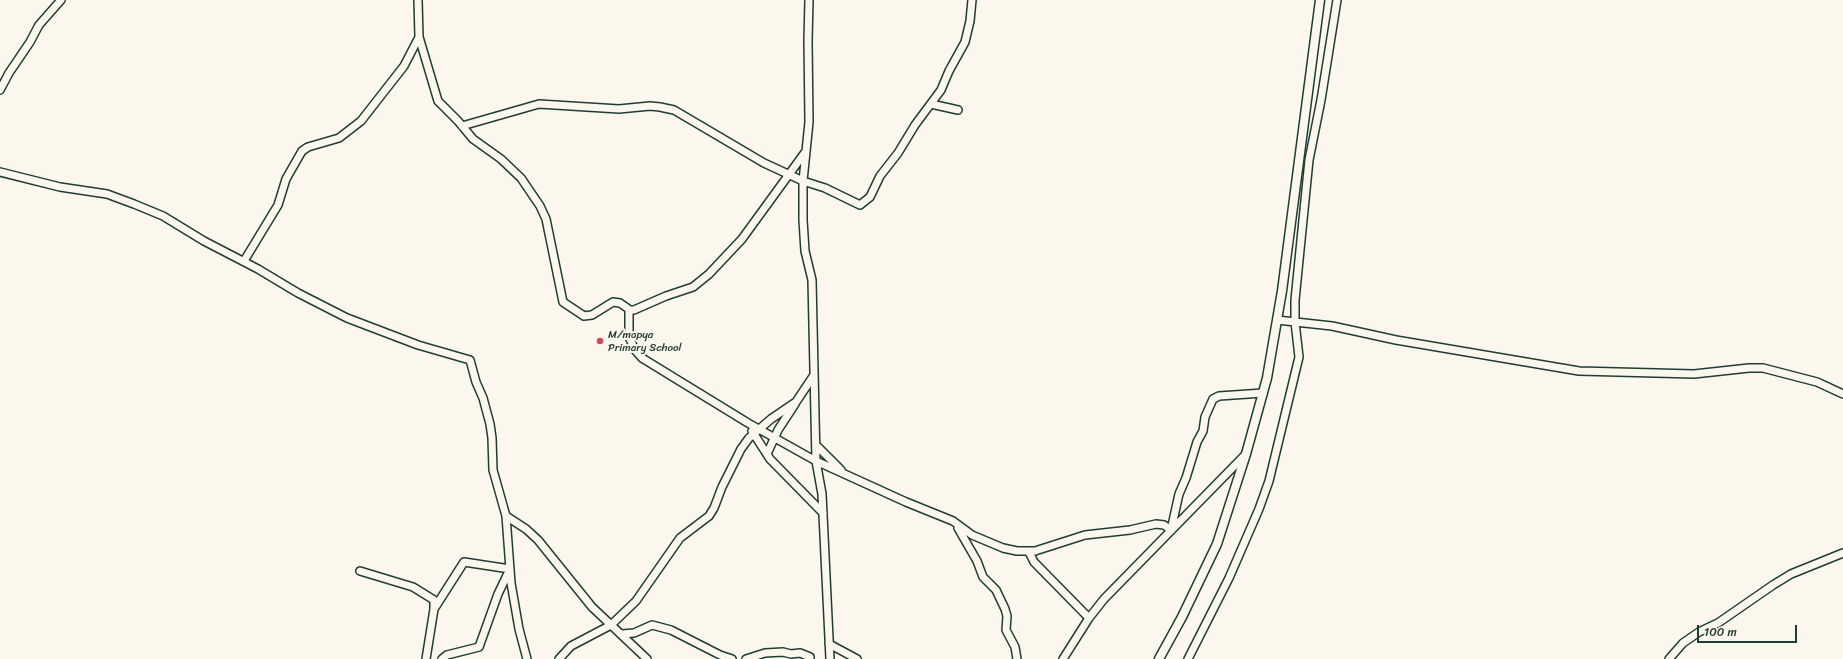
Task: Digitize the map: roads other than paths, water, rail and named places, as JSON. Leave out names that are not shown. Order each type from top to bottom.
[{"type":"main road","points":[[1159,659],[1182,617],[1216,544],[1246,454],[1262,393],[1282,291],[1320,0]]},
{"type":"street","points":[[0,90],[9,71],[30,42],[39,25],[61,0]]},
{"type":"street","points":[[413,0],[418,4],[419,38],[438,101],[473,138],[501,159],[520,178],[540,206],[550,232],[564,303],[586,316],[592,315],[613,302],[620,303],[629,310],[634,310],[666,296],[689,290],[709,274],[742,239],[806,151]]},
{"type":"street","points":[[809,0],[809,122],[803,182],[804,240],[812,280],[816,461],[820,478],[823,513],[830,659]]},
{"type":"street","points":[[462,126],[539,104],[619,109],[650,106],[660,107],[674,110],[754,158],[803,182],[825,188],[858,204],[863,204],[870,197],[880,176],[898,153],[915,125],[941,90],[949,71],[965,42],[970,21],[972,0]]},
{"type":"street","points":[[1188,659],[1229,578],[1259,509],[1269,481],[1299,357],[1294,322],[1309,160],[1321,100],[1337,0]]},
{"type":"street","points":[[244,261],[278,205],[286,179],[302,151],[308,147],[339,138],[361,121],[404,66],[419,38]]},
{"type":"street","points":[[930,104],[958,110]]},
{"type":"street","points":[[0,172],[60,187],[107,194],[134,204],[163,216],[204,241],[244,261],[298,293],[360,324],[431,349],[470,360],[490,424],[493,470],[506,516],[510,569],[519,629],[527,659]]},
{"type":"street","points":[[629,310],[628,331],[637,354],[748,423],[756,432],[767,454],[823,513]]},
{"type":"street","points":[[1277,320],[1332,326],[1396,340],[1579,371],[1694,374],[1744,368],[1763,368],[1817,382],[1843,394]]},
{"type":"street","points":[[767,454],[774,438],[814,375]]},
{"type":"street","points":[[1171,530],[1179,494],[1186,478],[1197,442],[1203,431],[1204,416],[1213,399],[1217,396],[1262,393]]},
{"type":"street","points":[[560,659],[570,646],[592,637],[611,625],[632,605],[648,586],[680,538],[709,516],[741,449],[756,432],[796,402]]},
{"type":"street","points":[[756,432],[774,438],[816,461],[906,502],[953,521],[972,535],[1003,548],[1029,552],[1051,547],[1088,534],[1130,530],[1159,524],[1171,530]]},
{"type":"street","points":[[816,445],[846,474]]},
{"type":"street","points":[[1063,659],[1104,599],[1246,454]]},
{"type":"street","points":[[506,516],[526,529],[538,540],[592,606],[647,659]]},
{"type":"street","points":[[953,521],[963,535],[983,577],[996,590],[1005,608],[1007,616],[1006,630],[1015,647],[1016,659]]},
{"type":"street","points":[[1029,552],[1034,562],[1090,618]]},
{"type":"street","points":[[1669,659],[1683,643],[1699,632],[1718,623],[1791,574],[1843,553]]},
{"type":"street","points":[[434,609],[464,562],[510,569]]},
{"type":"street","points":[[442,659],[447,655],[479,647],[498,594],[510,569]]},
{"type":"street","points":[[360,571],[418,590],[434,600],[434,609],[426,659]]},
{"type":"street","points":[[622,634],[634,633],[652,625],[671,630],[716,653],[732,659]]},
{"type":"street","points":[[829,644],[857,659]]},
{"type":"street","points":[[746,659],[765,653],[783,652],[791,654],[800,653],[810,657],[810,659]]},
{"type":"place","name":"M/mapya Primary School","points":[[600,341]]}]
